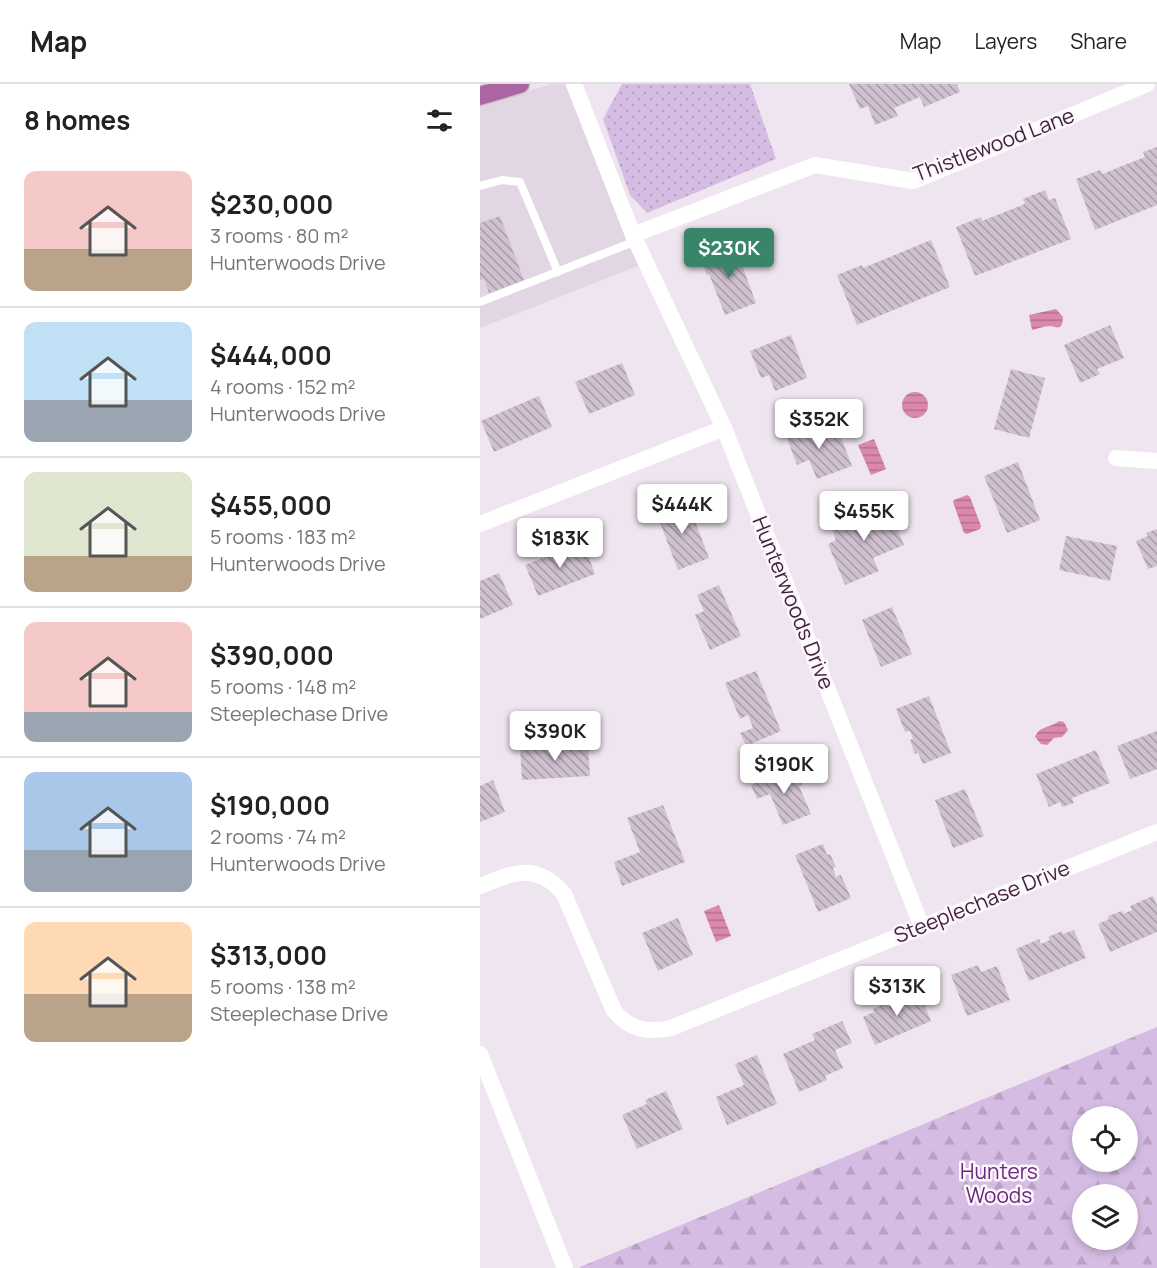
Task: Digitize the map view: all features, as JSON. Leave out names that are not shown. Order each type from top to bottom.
[{"type":"main road","points":[[480,96],[520,84]]},
{"type":"street","name":"Hunterwoods Drive","points":[[574,84],[635,238],[724,428],[922,927]]},
{"type":"street","name":"Thistlewood Lane","points":[[635,238],[815,165],[913,181],[1147,84]]},
{"type":"street","points":[[480,524],[724,428]]},
{"type":"street","points":[[1116,458],[1157,461]]},
{"type":"street","name":"Steeplechase Drive","points":[[480,886],[521,872],[533,872],[549,879],[564,894],[614,1011],[624,1021],[645,1030],[671,1028],[1157,832]]},
{"type":"street","points":[[480,1054],[565,1268]]},
{"type":"lane","points":[[480,186],[502,180],[520,182],[558,272]]},
{"type":"lane","points":[[480,302],[558,272],[635,238]]},
{"type":"shaded area","points":[[552,84],[565,84],[638,266],[480,328],[480,105]]},
{"type":"shaded area","points":[[1056,309],[1063,317],[1061,326],[1047,326],[1032,330],[1029,315]]},
{"type":"shaded area","points":[[915,392],[924,396],[928,405],[924,414],[915,418],[906,414],[902,405],[906,396]]},
{"type":"shaded area","points":[[874,439],[886,469],[871,475],[858,445]]},
{"type":"shaded area","points":[[967,495],[970,497],[981,526],[980,529],[967,534],[964,533],[953,502]]},
{"type":"shaded area","points":[[1059,721],[1064,722],[1068,730],[1062,737],[1054,738],[1047,745],[1041,744],[1035,737],[1037,733]]},
{"type":"shaded area","points":[[719,905],[731,936],[716,942],[704,911]]},
{"type":"green space","points":[[622,84],[750,84],[776,159],[647,213],[630,195],[603,119]]},
{"type":"green space","name":"Hunters Woods","points":[[1157,1027],[1157,1268],[580,1267]]},
{"type":"building","points":[[849,84],[957,84],[960,92],[924,107],[920,97],[894,108],[898,116],[875,125],[868,106],[860,109]]},
{"type":"building","points":[[1157,147],[1157,205],[1095,230],[1076,179],[1100,170],[1102,174],[1145,157],[1143,152]]},
{"type":"building","points":[[1045,190],[1049,200],[1055,198],[1071,239],[975,276],[956,227],[981,217],[982,221],[1025,204],[1023,199]]},
{"type":"building","points":[[500,216],[524,280],[489,293],[484,279],[480,280],[480,223]]},
{"type":"building","points":[[931,240],[950,287],[857,325],[837,275],[862,265],[863,268]]},
{"type":"building","points":[[734,244],[756,303],[725,315],[700,257]]},
{"type":"building","points":[[1110,325],[1124,358],[1097,369],[1100,374],[1080,383],[1064,345]]},
{"type":"building","points":[[791,335],[807,378],[775,391],[769,375],[761,378],[750,351]]},
{"type":"building","points":[[622,363],[635,395],[589,414],[575,382]]},
{"type":"building","points":[[1011,369],[1045,378],[1029,438],[994,429]]},
{"type":"building","points":[[539,396],[552,427],[494,452],[481,421]]},
{"type":"building","points":[[808,424],[812,433],[836,424],[852,466],[817,479],[809,460],[797,465],[785,433]]},
{"type":"building","points":[[1018,462],[1040,520],[1007,533],[984,476]]},
{"type":"building","points":[[687,500],[709,558],[678,570],[656,512]]},
{"type":"building","points":[[886,502],[904,545],[873,558],[879,571],[845,585],[828,544],[836,540],[830,524]]},
{"type":"building","points":[[1157,529],[1157,566],[1148,569],[1136,541],[1148,536],[1146,533]]},
{"type":"building","points":[[1066,536],[1117,546],[1110,581],[1059,570]]},
{"type":"building","points":[[583,542],[595,574],[538,596],[525,565]]},
{"type":"building","points":[[499,573],[513,605],[480,619],[480,581]]},
{"type":"building","points":[[719,585],[741,636],[710,650],[695,615],[704,611],[697,595]]},
{"type":"building","points":[[892,607],[912,654],[881,667],[862,620]]},
{"type":"building","points":[[756,671],[781,731],[746,746],[740,733],[753,728],[748,715],[740,719],[725,683]]},
{"type":"building","points":[[929,696],[951,753],[923,764],[918,753],[915,754],[910,740],[913,739],[910,731],[905,732],[896,709]]},
{"type":"building","points":[[1157,731],[1157,769],[1130,779],[1117,746]]},
{"type":"building","points":[[588,743],[590,776],[522,780],[520,747]]},
{"type":"building","points":[[1096,750],[1110,783],[1072,798],[1074,803],[1062,807],[1060,802],[1049,807],[1036,774]]},
{"type":"building","points":[[795,767],[802,785],[799,786],[811,814],[783,825],[770,794],[757,799],[751,785]]},
{"type":"building","points":[[493,780],[505,812],[480,822],[480,786]]},
{"type":"building","points":[[965,789],[984,836],[953,848],[935,800]]},
{"type":"building","points":[[663,805],[685,862],[622,886],[614,862],[640,852],[627,818]]},
{"type":"building","points":[[823,844],[827,855],[830,854],[836,867],[833,868],[836,877],[841,875],[851,898],[818,912],[795,855]]},
{"type":"building","points":[[1153,896],[1157,905],[1157,932],[1110,952],[1098,924],[1109,919],[1108,916],[1132,910],[1130,906]]},
{"type":"building","points":[[678,918],[693,955],[658,971],[642,933]]},
{"type":"building","points":[[1074,930],[1086,958],[1029,981],[1016,949],[1039,939],[1041,944],[1050,940],[1048,937],[1062,931],[1063,934]]},
{"type":"building","points":[[978,965],[981,972],[997,966],[1010,1000],[967,1016],[951,975]]},
{"type":"building","points":[[918,989],[931,1021],[875,1045],[863,1017],[886,1003],[888,1007],[896,1003],[894,998]]},
{"type":"building","points":[[842,1021],[852,1043],[835,1050],[843,1068],[825,1076],[827,1080],[799,1092],[783,1054],[815,1040],[812,1034]]},
{"type":"building","points":[[757,1055],[777,1104],[727,1125],[716,1097],[744,1085],[735,1064]]},
{"type":"building","points":[[666,1091],[683,1129],[637,1149],[622,1115],[647,1104],[645,1100]]}]
